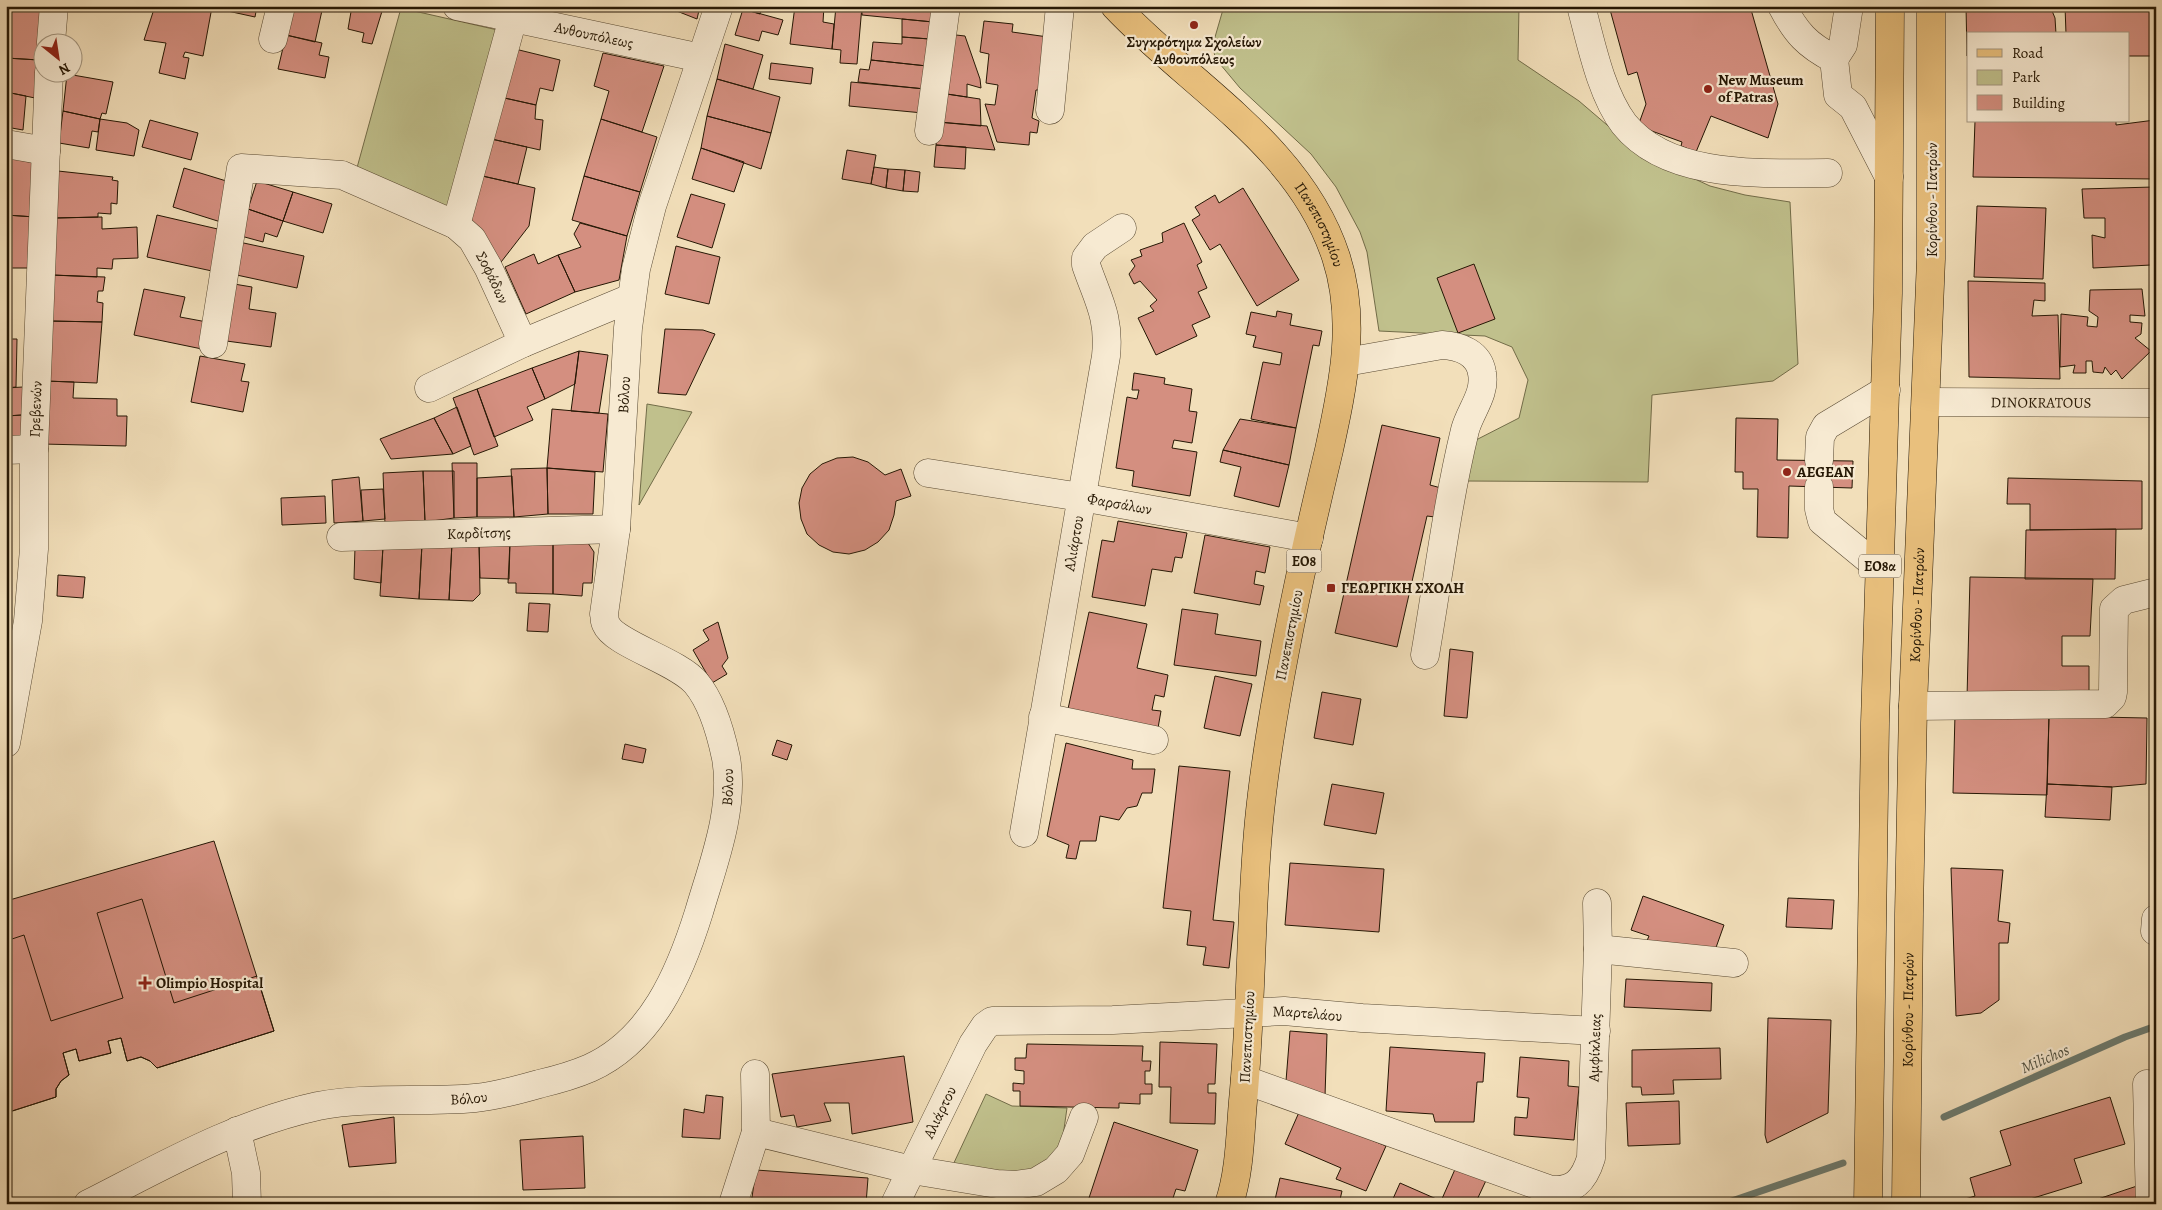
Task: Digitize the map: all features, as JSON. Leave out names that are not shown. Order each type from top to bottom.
[{"type":"main road","name":"Πανεπιστημίου","points":[[1115,6],[1160,50],[1262,140],[1288,169],[1310,201],[1330,239],[1343,286],[1347,328],[1346,362],[1341,394],[1309,538],[1271,732],[1256,859],[1245,1080],[1237,1168],[1229,1204]]},
{"type":"main road","name":"ΕΟ8α","points":[[1868,1204],[1871,903],[1886,390],[1890,6]]},
{"type":"main road","name":"Κορίνθου - Πατρών","points":[[1906,1204],[1913,706],[1927,402],[1931,259],[1931,6]]},
{"type":"street","points":[[52,32],[54,6]]},
{"type":"street","points":[[273,39],[281,6]]},
{"type":"street","name":"Ανθουπόλεως","points":[[458,6],[701,58]]},
{"type":"street","name":"Βόλου","points":[[88,1204],[185,1154],[237,1131],[288,1114],[329,1104],[364,1100],[476,1098],[558,1079],[589,1069],[610,1057],[638,1033],[656,1011],[679,966],[697,918],[720,833],[728,782],[726,757],[713,714],[697,684],[685,672],[615,635],[606,624],[604,614],[616,528],[632,298],[643,234],[719,6]]},
{"type":"street","points":[[929,131],[946,6]]},
{"type":"street","points":[[1050,110],[1060,6]]},
{"type":"street","points":[[1581,6],[1595,55],[1613,104],[1628,128],[1648,145],[1666,155],[1704,167],[1764,173],[1828,173]]},
{"type":"street","points":[[1782,6],[1799,34],[1812,48],[1834,58]]},
{"type":"street","points":[[1849,6],[1843,45],[1834,58],[1838,95],[1853,106],[1889,177]]},
{"type":"street","points":[[456,225],[513,18]]},
{"type":"street","name":"Γρεβενών","points":[[6,743],[28,621],[34,549],[34,449],[49,82]]},
{"type":"street","points":[[6,144],[46,151]]},
{"type":"street","name":"Σοφάδων","points":[[213,344],[240,168],[342,175],[456,225],[472,239],[488,267],[523,343]]},
{"type":"street","name":"Αλιάρτου","points":[[1024,833],[1108,338],[1102,306],[1088,271],[1086,258],[1095,246],[1122,228]]},
{"type":"street","points":[[429,388],[523,343],[632,298]]},
{"type":"street","points":[[1346,362],[1442,345],[1454,346],[1472,355],[1478,360],[1482,371],[1483,382],[1480,396],[1467,425],[1454,478],[1425,655]]},
{"type":"street","points":[[1880,568],[1822,521],[1819,509],[1818,474],[1820,437],[1826,426],[1886,390]]},
{"type":"street","name":"DINOKRATOUS","points":[[1927,402],[2156,403]]},
{"type":"street","points":[[6,450],[34,449]]},
{"type":"street","name":"Φαρσάλων","points":[[928,473],[1081,497],[1309,538]]},
{"type":"street","name":"Καρδίτσης","points":[[341,537],[616,528]]},
{"type":"street","points":[[1913,706],[2105,704],[2112,697],[2113,692],[2114,609],[2124,600],[2156,592]]},
{"type":"street","points":[[1044,717],[1154,740]]},
{"type":"street","name":"Αμφίκλειας","points":[[1245,1080],[1548,1189],[1566,1190],[1575,1185],[1585,1173],[1591,1158],[1598,949],[1597,903]]},
{"type":"street","points":[[2156,919],[2156,931]]},
{"type":"street","points":[[1598,949],[1734,963]]},
{"type":"street","name":"Μαρτελάου","points":[[988,1022],[1004,1020],[1122,1020],[1284,1011],[1362,1018],[1596,1030]]},
{"type":"street","name":"Αλιάρτου","points":[[895,1204],[973,1044],[980,1031],[988,1022]]},
{"type":"street","points":[[733,1204],[756,1132],[755,1074]]},
{"type":"street","points":[[2147,1084],[2150,1204]]},
{"type":"street","points":[[756,1132],[912,1170],[1010,1186],[1036,1182],[1050,1175],[1064,1161],[1074,1146],[1084,1117]]},
{"type":"street","points":[[237,1131],[246,1172],[247,1204]]},
{"type":"green space","points":[[1224,6],[1519,6],[1518,60],[1579,101],[1641,154],[1710,186],[1745,195],[1790,202],[1798,364],[1773,381],[1652,395],[1648,482],[1464,481],[1474,441],[1519,418],[1528,380],[1512,347],[1485,336],[1379,331],[1367,252],[1360,232],[1336,187],[1311,154],[1240,88],[1215,58],[1213,44]]},
{"type":"green space","points":[[401,8],[502,31],[451,213],[355,175]]},
{"type":"green space","points":[[647,404],[692,412],[639,505]]},
{"type":"green space","points":[[986,1094],[1012,1106],[1067,1108],[1063,1136],[1055,1155],[1029,1173],[952,1167]]},
{"type":"building","points":[[6,6],[44,6],[42,32],[32,32],[32,60],[6,58]]},
{"type":"building","points":[[155,6],[212,7],[203,56],[185,52],[183,57],[189,58],[185,79],[159,73],[166,43],[144,40]]},
{"type":"building","points":[[224,6],[257,6],[255,17],[223,10]]},
{"type":"building","points":[[292,6],[323,6],[315,42],[286,35]]},
{"type":"building","points":[[352,6],[383,8],[372,44],[362,42],[364,33],[348,29]]},
{"type":"building","points":[[664,6],[700,6],[697,19]]},
{"type":"building","points":[[743,6],[762,6],[760,14],[743,9]]},
{"type":"building","points":[[795,6],[824,6],[823,22],[834,24],[832,49],[790,44]]},
{"type":"building","points":[[836,6],[862,6],[857,64],[840,63],[841,50],[832,49]]},
{"type":"building","points":[[862,6],[935,9],[933,22],[862,15]]},
{"type":"building","name":"New Museum of Patras","points":[[1609,6],[1750,6],[1778,104],[1768,138],[1711,116],[1696,152],[1681,146],[1682,142],[1638,126],[1646,104],[1637,72],[1628,75]]},
{"type":"building","points":[[1966,6],[2050,6],[2055,18],[2056,32],[1967,32],[1967,56]]},
{"type":"building","points":[[2065,6],[2152,6],[2152,56],[2130,56],[2130,32],[2066,32]]},
{"type":"building","points":[[743,9],[783,20],[778,35],[762,31],[759,41],[735,35]]},
{"type":"building","points":[[902,19],[933,22],[930,39],[902,37]]},
{"type":"building","points":[[984,21],[1013,24],[1012,32],[1048,37],[1041,90],[1036,90],[1032,118],[1039,121],[1037,133],[1030,132],[1029,145],[997,142],[985,104],[995,105],[998,85],[986,83],[989,54],[980,52]]},
{"type":"building","points":[[947,34],[965,36],[980,79],[981,88],[967,84],[967,97],[940,93]]},
{"type":"building","points":[[286,35],[322,43],[319,55],[329,57],[325,78],[278,69]]},
{"type":"building","points":[[902,37],[930,39],[927,66],[871,60],[873,42],[902,44]]},
{"type":"building","points":[[725,44],[763,55],[753,89],[717,79]]},
{"type":"building","points":[[511,48],[560,60],[553,91],[540,88],[536,105],[500,97]]},
{"type":"building","points":[[603,53],[664,66],[642,132],[601,119],[609,91],[594,86]]},
{"type":"building","points":[[6,58],[32,60],[32,82],[37,82],[35,98],[6,92]]},
{"type":"building","points":[[871,60],[927,66],[925,89],[858,82],[860,69],[869,70]]},
{"type":"building","points":[[771,63],[813,68],[811,84],[769,79]]},
{"type":"building","points":[[82,77],[113,82],[106,114],[102,113],[100,119],[63,111],[66,82],[82,82]]},
{"type":"building","points":[[717,79],[780,97],[771,133],[707,116]]},
{"type":"building","points":[[851,82],[925,89],[923,113],[849,106]]},
{"type":"building","points":[[6,92],[26,96],[23,130],[6,127]]},
{"type":"building","points":[[940,93],[980,99],[981,126],[938,122]]},
{"type":"building","points":[[500,97],[536,105],[535,119],[543,120],[540,150],[487,138]]},
{"type":"building","points":[[63,111],[100,119],[98,132],[92,131],[89,148],[59,143]]},
{"type":"building","points":[[707,116],[771,133],[761,169],[701,148]]},
{"type":"building","points":[[100,119],[127,123],[139,130],[134,156],[96,150]]},
{"type":"building","points":[[601,119],[657,137],[640,192],[584,176]]},
{"type":"building","points":[[150,120],[198,133],[191,160],[142,147]]},
{"type":"building","points":[[2155,120],[2155,179],[1973,177],[1975,122],[2116,122],[2116,125]]},
{"type":"building","points":[[938,122],[987,126],[995,150],[936,145]]},
{"type":"building","points":[[487,138],[527,147],[518,184],[478,175]]},
{"type":"building","points":[[936,145],[966,147],[965,169],[934,167]]},
{"type":"building","points":[[701,148],[744,162],[734,192],[692,179]]},
{"type":"building","points":[[847,150],[876,155],[871,184],[842,179]]},
{"type":"building","points":[[6,157],[39,164],[35,217],[6,215]]},
{"type":"building","points":[[874,167],[888,169],[886,188],[871,184]]},
{"type":"building","points":[[184,168],[236,184],[224,223],[173,207]]},
{"type":"building","points":[[888,169],[905,170],[903,191],[886,188]]},
{"type":"building","points":[[905,170],[920,172],[918,192],[903,191]]},
{"type":"building","points":[[58,171],[113,177],[112,180],[118,181],[117,204],[111,203],[111,214],[98,213],[98,217],[55,218]]},
{"type":"building","points":[[478,175],[535,188],[529,226],[498,266],[466,218]]},
{"type":"building","points":[[584,176],[640,192],[627,236],[572,220]]},
{"type":"building","points":[[257,181],[293,192],[283,221],[248,209]]},
{"type":"building","points":[[2153,187],[2151,265],[2093,268],[2092,235],[2105,238],[2105,218],[2084,218],[2082,189]]},
{"type":"building","points":[[1243,188],[1299,280],[1257,306],[1220,244],[1210,250],[1192,220],[1200,215],[1195,207],[1215,195],[1219,203]]},
{"type":"building","points":[[293,192],[332,204],[323,233],[283,221]]},
{"type":"building","points":[[691,194],[725,204],[712,248],[677,237]]},
{"type":"building","points":[[1977,206],[2046,208],[2043,279],[1974,277]]},
{"type":"building","points":[[248,209],[283,221],[277,237],[265,233],[263,242],[241,236]]},
{"type":"building","points":[[6,215],[35,217],[31,268],[6,268]]},
{"type":"building","points":[[157,215],[222,230],[212,271],[147,257]]},
{"type":"building","points":[[102,217],[102,229],[137,227],[138,258],[113,259],[112,269],[97,268],[97,277],[52,275],[55,218]]},
{"type":"building","points":[[580,223],[627,236],[619,280],[575,292],[558,255],[581,247],[574,234]]},
{"type":"building","points":[[1184,223],[1202,262],[1197,265],[1207,288],[1198,292],[1210,317],[1192,325],[1197,336],[1156,355],[1138,318],[1154,311],[1150,306],[1157,300],[1140,281],[1134,284],[1129,274],[1135,266],[1131,260],[1142,256],[1140,250],[1163,242],[1162,233]]},
{"type":"building","points":[[239,242],[304,256],[297,288],[232,274]]},
{"type":"building","points":[[676,246],[720,257],[709,304],[665,294]]},
{"type":"building","points":[[534,254],[538,264],[558,255],[575,292],[526,314],[505,267]]},
{"type":"building","points":[[1474,264],[1495,319],[1458,333],[1437,278]]},
{"type":"building","points":[[52,275],[105,277],[103,291],[98,291],[97,302],[103,303],[102,322],[49,321]]},
{"type":"building","points":[[1968,281],[2045,283],[2045,301],[2034,300],[2032,316],[2058,315],[2060,379],[1969,377]]},
{"type":"building","points":[[228,283],[252,287],[249,309],[276,313],[271,347],[219,340]]},
{"type":"building","points":[[144,289],[185,297],[180,317],[207,322],[202,349],[134,335]]},
{"type":"building","points":[[2142,289],[2145,316],[2130,315],[2130,322],[2142,323],[2141,334],[2135,338],[2151,351],[2122,379],[2116,370],[2111,375],[2105,367],[2103,373],[2093,372],[2092,361],[2086,361],[2086,373],[2073,373],[2075,365],[2060,367],[2061,314],[2088,317],[2087,326],[2097,327],[2098,317],[2089,311],[2090,290]]},
{"type":"building","points":[[6,296],[10,325],[6,325]]},
{"type":"building","points":[[1277,311],[1292,314],[1290,325],[1322,331],[1319,346],[1313,345],[1296,428],[1251,419],[1263,362],[1280,365],[1282,353],[1253,347],[1256,336],[1246,334],[1251,312],[1276,317]]},
{"type":"building","points":[[49,321],[102,322],[97,383],[45,381]]},
{"type":"building","points":[[665,329],[703,330],[715,334],[686,395],[658,393]]},
{"type":"building","points":[[6,339],[17,339],[16,387],[6,388]]},
{"type":"building","points":[[579,351],[575,384],[545,399],[532,368]]},
{"type":"building","points":[[579,351],[608,355],[599,413],[571,411]]},
{"type":"building","points":[[200,356],[245,364],[241,381],[249,382],[243,412],[191,402]]},
{"type":"building","points":[[532,368],[545,399],[527,407],[533,420],[494,437],[477,389]]},
{"type":"building","points":[[1134,373],[1165,378],[1164,384],[1192,389],[1189,411],[1197,412],[1192,443],[1174,440],[1172,448],[1197,452],[1190,496],[1132,486],[1134,471],[1116,468],[1127,397],[1137,399],[1139,390],[1132,390]]},
{"type":"building","points":[[45,381],[74,382],[73,398],[117,399],[117,416],[127,416],[126,446],[42,444]]},
{"type":"building","points":[[23,387],[22,415],[6,416],[6,388]]},
{"type":"building","points":[[477,389],[498,446],[474,455],[453,398]]},
{"type":"building","points":[[457,407],[471,446],[453,454],[434,418]]},
{"type":"building","points":[[552,409],[608,414],[603,472],[547,468]]},
{"type":"building","points":[[22,415],[22,446],[6,445],[6,416]]},
{"type":"building","points":[[434,418],[453,454],[391,459],[380,439]]},
{"type":"building","points":[[1736,418],[1778,419],[1777,460],[1853,461],[1852,488],[1789,486],[1788,538],[1757,537],[1758,489],[1743,489],[1743,472],[1735,472]]},
{"type":"building","points":[[1240,419],[1296,428],[1289,465],[1223,450]]},
{"type":"building","points":[[1382,425],[1440,438],[1430,485],[1441,488],[1435,517],[1427,516],[1397,647],[1335,633]]},
{"type":"building","points":[[1223,450],[1289,465],[1279,507],[1234,496],[1241,467],[1220,462]]},
{"type":"building","points":[[853,457],[868,462],[885,475],[901,469],[911,496],[896,501],[889,530],[878,542],[865,550],[849,554],[833,552],[819,545],[807,534],[801,519],[799,503],[802,488],[810,474],[822,464],[837,458]]},
{"type":"building","points":[[452,463],[477,463],[477,517],[454,518]]},
{"type":"building","points":[[547,468],[548,514],[514,517],[511,469]]},
{"type":"building","points":[[547,468],[595,472],[593,514],[548,514]]},
{"type":"building","points":[[423,471],[425,522],[385,524],[383,473]]},
{"type":"building","points":[[423,471],[454,471],[454,518],[425,522]]},
{"type":"building","points":[[512,476],[514,517],[477,517],[477,478]]},
{"type":"building","points":[[359,477],[363,521],[334,523],[332,480]]},
{"type":"building","points":[[2008,478],[2142,481],[2142,529],[2030,530],[2030,504],[2007,504]]},
{"type":"building","points":[[383,489],[385,519],[363,521],[361,490]]},
{"type":"building","points":[[325,496],[326,523],[282,525],[281,498]]},
{"type":"building","points":[[1118,521],[1187,533],[1182,558],[1175,557],[1172,572],[1152,569],[1145,606],[1092,597],[1102,540],[1114,542]]},
{"type":"building","points":[[2116,529],[2115,579],[2025,579],[2026,530]]},
{"type":"building","points":[[1205,535],[1270,547],[1265,573],[1256,571],[1254,584],[1264,586],[1260,605],[1194,593]]},
{"type":"building","points":[[586,540],[594,552],[592,583],[583,583],[582,596],[553,594],[553,541]]},
{"type":"building","points":[[553,541],[553,594],[516,593],[516,583],[508,583],[510,542]]},
{"type":"building","points":[[510,542],[509,579],[480,578],[479,543]]},
{"type":"building","points":[[452,543],[479,543],[480,594],[473,601],[449,600]]},
{"type":"building","points":[[452,543],[449,600],[419,599],[422,544]]},
{"type":"building","points":[[422,544],[419,599],[380,596],[383,546]]},
{"type":"building","points":[[383,546],[381,583],[354,579],[355,547]]},
{"type":"building","points":[[58,575],[85,577],[83,598],[57,596]]},
{"type":"building","points":[[1970,577],[2093,579],[2090,636],[2062,636],[2062,666],[2089,666],[2089,700],[1967,698]]},
{"type":"building","points":[[529,603],[550,604],[548,632],[527,631]]},
{"type":"building","points":[[1182,609],[1218,614],[1215,634],[1261,641],[1256,676],[1174,665]]},
{"type":"building","points":[[1089,612],[1147,624],[1137,668],[1168,675],[1164,697],[1155,695],[1152,710],[1161,711],[1158,728],[1068,709]]},
{"type":"building","points":[[718,622],[728,658],[722,666],[727,674],[712,683],[693,650],[709,640],[703,630]]},
{"type":"building","points":[[1450,649],[1473,652],[1467,718],[1444,716]]},
{"type":"building","points":[[1215,676],[1252,684],[1240,736],[1204,728]]},
{"type":"building","points":[[1322,692],[1361,699],[1353,745],[1314,738]]},
{"type":"building","points":[[1955,714],[2049,716],[2047,795],[1953,793]]},
{"type":"building","points":[[2049,716],[2147,718],[2146,784],[2112,787],[2047,784]]},
{"type":"building","points":[[777,740],[792,745],[787,760],[772,755]]},
{"type":"building","points":[[1066,743],[1133,760],[1132,769],[1155,769],[1152,793],[1142,793],[1137,806],[1127,808],[1119,820],[1100,816],[1096,841],[1080,841],[1076,859],[1066,858],[1069,845],[1047,836]]},
{"type":"building","points":[[625,744],[646,749],[643,763],[622,759]]},
{"type":"building","points":[[1179,766],[1230,771],[1213,920],[1234,922],[1229,968],[1203,965],[1206,947],[1187,945],[1191,911],[1163,908]]},
{"type":"building","points":[[1332,784],[1384,793],[1376,834],[1324,825]]},
{"type":"building","points":[[2047,784],[2112,787],[2110,820],[2045,817]]},
{"type":"building","points":[[214,841],[274,1031],[157,1068],[150,1061],[141,1057],[127,1061],[121,1038],[108,1041],[111,1053],[79,1061],[76,1049],[63,1053],[69,1075],[61,1081],[56,1089],[56,1097],[6,1113],[6,901]]},
{"type":"building","points":[[1290,863],[1384,869],[1379,932],[1285,925]]},
{"type":"building","points":[[1951,868],[2003,870],[1998,921],[2010,923],[2008,943],[1999,943],[1999,1000],[1981,1013],[1956,1016]]},
{"type":"building","points":[[1643,896],[1724,925],[1713,956],[1646,943],[1649,936],[1631,930]]},
{"type":"building","points":[[1788,898],[1834,900],[1832,929],[1786,927]]},
{"type":"building","points":[[142,899],[174,1003],[257,976],[274,1031],[157,1068],[150,1061],[141,1057],[127,1061],[121,1038],[108,1041],[111,1053],[79,1061],[76,1049],[63,1053],[69,1075],[61,1081],[56,1089],[56,1097],[6,1113],[6,1052],[9,1052],[6,1043],[6,941],[24,935],[51,1021],[123,998],[97,913]]},
{"type":"building","points":[[1626,979],[1712,983],[1711,1011],[1624,1007]]},
{"type":"building","points":[[1768,1018],[1831,1020],[1828,1113],[1767,1143],[1765,1135]]},
{"type":"building","points":[[1290,1031],[1327,1034],[1325,1096],[1286,1081]]},
{"type":"building","points":[[1160,1042],[1217,1044],[1215,1084],[1208,1084],[1208,1093],[1216,1093],[1215,1124],[1170,1123],[1171,1087],[1159,1087]]},
{"type":"building","points":[[1027,1044],[1143,1046],[1142,1061],[1151,1061],[1150,1071],[1145,1071],[1145,1084],[1152,1084],[1152,1094],[1140,1094],[1140,1104],[1119,1103],[1119,1108],[1020,1106],[1020,1091],[1013,1091],[1013,1083],[1024,1084],[1024,1071],[1015,1070],[1015,1058],[1026,1058]]},
{"type":"building","points":[[1390,1047],[1485,1053],[1483,1082],[1477,1082],[1474,1122],[1435,1122],[1433,1114],[1386,1111]]},
{"type":"building","points":[[1720,1048],[1721,1079],[1673,1080],[1674,1094],[1642,1095],[1641,1087],[1632,1087],[1632,1050]]},
{"type":"building","points":[[904,1056],[913,1122],[852,1134],[849,1103],[824,1103],[831,1121],[797,1127],[794,1115],[781,1117],[772,1074]]},
{"type":"building","points":[[1520,1057],[1569,1061],[1568,1086],[1579,1087],[1574,1140],[1514,1135],[1515,1117],[1527,1118],[1529,1098],[1517,1097]]},
{"type":"building","points":[[706,1095],[723,1097],[720,1139],[682,1137],[684,1109],[704,1113]]},
{"type":"building","points":[[2110,1097],[2125,1144],[2074,1159],[2082,1183],[2014,1204],[1949,1204],[1975,1196],[1970,1178],[2011,1165],[2000,1131]]},
{"type":"building","points":[[1679,1101],[1680,1144],[1628,1146],[1626,1103]]},
{"type":"building","points":[[1300,1110],[1386,1146],[1366,1191],[1336,1179],[1341,1168],[1285,1144]]},
{"type":"building","points":[[394,1117],[396,1163],[349,1167],[342,1125]]},
{"type":"building","points":[[1114,1122],[1198,1150],[1185,1191],[1176,1189],[1171,1204],[1087,1204]]},
{"type":"building","points":[[583,1136],[585,1188],[523,1190],[520,1140]]},
{"type":"building","points":[[1460,1158],[1490,1172],[1475,1204],[1397,1204],[1392,1201],[1400,1183],[1441,1201]]},
{"type":"building","points":[[756,1170],[868,1178],[866,1204],[751,1204]]},
{"type":"building","points":[[1280,1178],[1342,1191],[1339,1204],[1274,1204]]},
{"type":"building","points":[[2140,1185],[2138,1204],[2083,1204]]},
{"type":"building","points":[[269,1200],[317,1201],[317,1204],[269,1204]]},
{"type":"waterway","name":"Milichos","points":[[1944,1117],[2125,1037],[2156,1026]]},
{"type":"waterway","name":"Milichos","points":[[1723,1204],[1843,1163]]},
{"type":"place","name":"Συγκρότημα Σχολείων Ανθουπόλεως","points":[[1194,25]]},
{"type":"place","name":"New Museum of Patras","points":[[1708,89]]},
{"type":"place","name":"AEGEAN","points":[[1787,472]]},
{"type":"place","name":"ΓΕΩΡΓΙΚΗ ΣΧΟΛΗ","points":[[1331,588]]},
{"type":"place","name":"Olimpio Hospital","points":[[145,983]]}]
